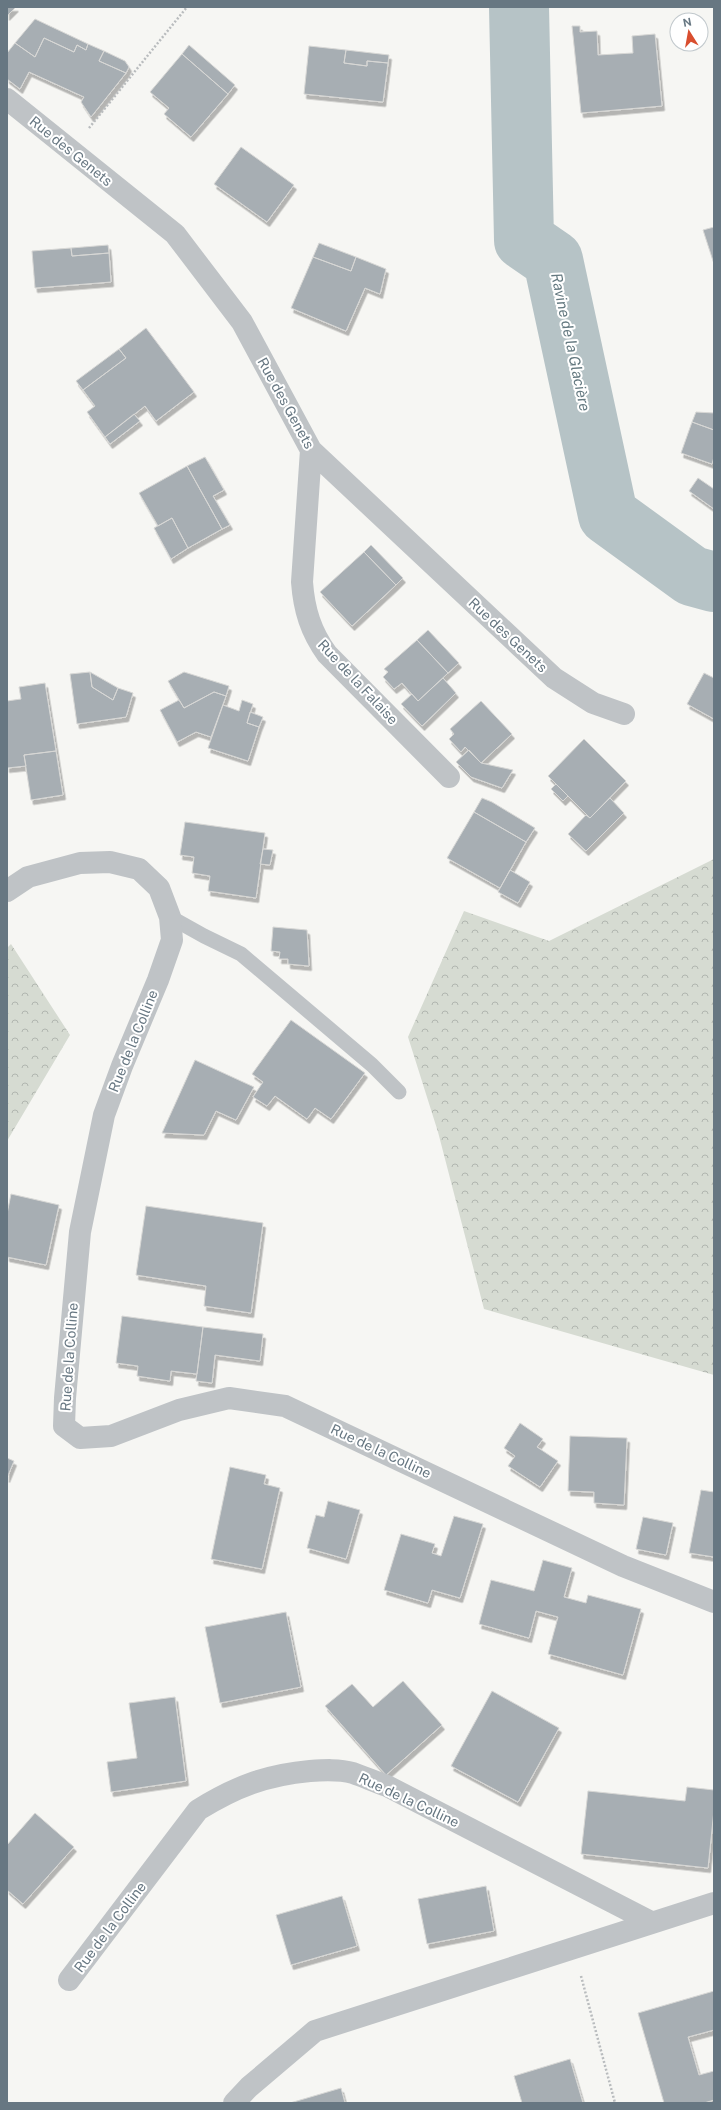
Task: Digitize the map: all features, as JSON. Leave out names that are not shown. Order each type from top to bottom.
[{"type":"street","name":"Rue des Genets","points":[[7,99],[175,234],[242,322],[310,450],[554,678],[593,703],[624,714]]},
{"type":"street","name":"Rue de la Falaise","points":[[310,450],[302,582],[304,603],[316,638],[328,654],[449,777]]},
{"type":"street","name":"Rue de la Colline","points":[[7,891],[28,877],[80,863],[110,862],[139,869],[159,888],[170,917],[172,940],[158,980],[122,1066],[104,1115],[80,1232],[65,1398],[64,1426],[80,1438],[111,1436],[179,1410],[229,1398],[285,1406],[623,1566],[714,1602]]},
{"type":"street","name":"Rue de la Colline","points":[[69,1980],[198,1810],[223,1795],[250,1783],[283,1774],[327,1770],[345,1772],[387,1786],[651,1922]]},
{"type":"street","points":[[234,2103],[249,2087],[315,2030],[573,1946],[714,1903]]},
{"type":"lane","points":[[170,917],[241,954],[372,1065],[399,1092]]},
{"type":"path","points":[[70,151],[187,7]]},
{"type":"path","points":[[573,1946],[616,2103]]},
{"type":"green space","points":[[714,859],[714,1375],[484,1309],[438,1132],[408,1037],[464,911],[549,941]]},
{"type":"green space","points":[[11,944],[70,1035],[7,1141],[7,948]]},
{"type":"building","points":[[7,7],[16,7],[7,16]]},
{"type":"building","points":[[35,19],[88,44],[86,50],[77,45],[74,52],[44,38],[35,57],[15,43]]},
{"type":"building","points":[[572,26],[580,26],[580,32],[597,31],[598,55],[633,53],[632,36],[655,34],[662,106],[581,113]]},
{"type":"building","points":[[44,38],[74,52],[77,45],[86,50],[88,44],[104,51],[99,61],[126,73],[91,117],[81,102],[84,97],[29,72],[20,89],[7,79],[7,53],[15,43],[35,57]]},
{"type":"building","points":[[189,45],[235,85],[228,94],[182,54]]},
{"type":"building","points":[[309,46],[346,50],[344,63],[367,66],[367,61],[388,63],[383,102],[304,94]]},
{"type":"building","points":[[346,50],[389,55],[388,63],[367,61],[367,66],[344,63]]},
{"type":"building","points":[[104,51],[125,61],[129,67],[126,73],[99,61]]},
{"type":"building","points":[[182,54],[228,94],[191,137],[164,114],[169,108],[150,92]]},
{"type":"building","points":[[241,147],[294,185],[267,222],[214,184]]},
{"type":"building","points":[[714,227],[714,264],[703,230]]},
{"type":"building","points":[[319,243],[356,257],[351,271],[313,257]]},
{"type":"building","points":[[108,245],[109,253],[72,256],[71,248]]},
{"type":"building","points":[[71,248],[72,256],[109,253],[111,282],[35,288],[32,251]]},
{"type":"building","points":[[313,257],[351,271],[356,257],[386,269],[380,294],[365,288],[346,331],[291,308]]},
{"type":"building","points":[[146,328],[194,392],[156,421],[145,406],[105,437],[87,412],[95,406],[83,390],[126,358],[119,349]]},
{"type":"building","points":[[119,349],[126,358],[83,390],[76,381]]},
{"type":"building","points":[[696,412],[714,413],[714,430],[692,422]]},
{"type":"building","points":[[134,414],[140,421],[110,444],[105,437]]},
{"type":"building","points":[[692,422],[714,430],[714,457],[712,464],[681,453]]},
{"type":"building","points":[[205,457],[224,490],[213,496],[230,525],[222,529],[187,466]]},
{"type":"building","points":[[187,466],[222,529],[188,548],[172,518],[158,526],[139,493]]},
{"type":"building","points":[[698,478],[714,489],[714,509],[689,491]]},
{"type":"building","points":[[172,518],[188,548],[171,559],[154,528]]},
{"type":"building","points":[[371,545],[403,578],[396,585],[364,552]]},
{"type":"building","points":[[364,552],[396,585],[352,626],[320,592]]},
{"type":"building","points":[[428,630],[459,663],[448,673],[417,640]]},
{"type":"building","points":[[417,640],[448,673],[418,701],[402,683],[394,689],[383,677],[388,672],[384,669]]},
{"type":"building","points":[[90,672],[118,688],[113,700],[92,687]]},
{"type":"building","points":[[90,672],[92,687],[113,700],[118,688],[133,693],[126,717],[77,724],[70,674]]},
{"type":"building","points":[[184,672],[229,686],[226,696],[214,692],[184,708],[168,681]]},
{"type":"building","points":[[704,673],[714,678],[714,719],[687,704]]},
{"type":"building","points":[[443,678],[456,693],[422,726],[401,704],[412,694],[418,701]]},
{"type":"building","points":[[45,683],[56,751],[24,755],[26,766],[7,768],[7,701],[21,699],[19,687]]},
{"type":"building","points":[[214,692],[226,696],[211,737],[196,732],[177,742],[160,710],[179,700],[184,708]]},
{"type":"building","points":[[242,700],[253,704],[247,723],[259,727],[248,761],[208,748],[223,705],[239,711]]},
{"type":"building","points":[[481,701],[512,734],[481,763],[465,747],[461,752],[449,739],[454,734],[450,729]]},
{"type":"building","points":[[250,712],[263,717],[259,727],[247,723]]},
{"type":"building","points":[[584,739],[626,781],[590,818],[548,776]]},
{"type":"building","points":[[469,750],[481,763],[513,770],[502,788],[471,777],[456,762]]},
{"type":"building","points":[[56,751],[63,795],[31,800],[24,755]]},
{"type":"building","points":[[556,784],[568,796],[563,801],[551,789]]},
{"type":"building","points":[[482,798],[492,802],[535,828],[526,842],[474,812]]},
{"type":"building","points":[[610,798],[624,813],[586,851],[568,834],[586,815],[590,818]]},
{"type":"building","points":[[474,812],[526,842],[500,888],[447,858]]},
{"type":"building","points":[[185,822],[265,833],[256,898],[208,891],[210,876],[192,873],[194,857],[180,855]]},
{"type":"building","points":[[263,849],[273,850],[270,865],[260,864]]},
{"type":"building","points":[[510,870],[530,882],[518,903],[498,892]]},
{"type":"building","points":[[273,927],[307,930],[309,966],[288,964],[288,959],[279,959],[280,952],[271,951]]},
{"type":"building","points":[[291,1020],[365,1073],[331,1119],[315,1108],[307,1119],[275,1096],[267,1106],[253,1097],[263,1082],[252,1074]]},
{"type":"building","points":[[195,1060],[254,1087],[236,1120],[216,1111],[204,1135],[162,1133]]},
{"type":"building","points":[[11,1194],[59,1205],[46,1265],[7,1257],[7,1214]]},
{"type":"building","points":[[146,1206],[263,1223],[251,1313],[204,1306],[206,1286],[136,1275]]},
{"type":"building","points":[[122,1316],[203,1327],[197,1374],[171,1371],[170,1381],[137,1376],[138,1366],[116,1363]]},
{"type":"building","points":[[203,1327],[263,1334],[260,1361],[215,1355],[212,1383],[196,1381]]},
{"type":"building","points":[[520,1423],[543,1439],[537,1447],[558,1461],[540,1487],[508,1466],[515,1456],[504,1448]]},
{"type":"building","points":[[570,1436],[627,1438],[624,1505],[594,1503],[594,1492],[568,1491]]},
{"type":"building","points":[[7,1458],[14,1461],[7,1478]]},
{"type":"building","points":[[230,1467],[266,1475],[264,1484],[280,1488],[262,1569],[211,1559]]},
{"type":"building","points":[[701,1490],[714,1492],[714,1557],[689,1553]]},
{"type":"building","points":[[328,1501],[360,1510],[346,1559],[307,1548],[316,1515],[324,1517]]},
{"type":"building","points":[[454,1516],[483,1524],[460,1598],[432,1590],[428,1603],[384,1590],[401,1534],[435,1544],[432,1553],[441,1556]]},
{"type":"building","points":[[643,1517],[673,1523],[666,1555],[636,1549]]},
{"type":"building","points":[[543,1560],[572,1568],[564,1597],[586,1603],[588,1595],[641,1609],[623,1675],[548,1654],[558,1617],[536,1611],[529,1638],[479,1624],[491,1580],[534,1591]]},
{"type":"building","points":[[286,1612],[301,1687],[220,1703],[205,1627]]},
{"type":"building","points":[[403,1681],[442,1725],[386,1775],[325,1706],[352,1684],[373,1707]]},
{"type":"building","points":[[492,1691],[559,1728],[518,1802],[451,1766]]},
{"type":"building","points":[[175,1697],[186,1781],[111,1792],[107,1762],[137,1758],[129,1703]]},
{"type":"building","points":[[687,1787],[714,1790],[714,1810],[708,1868],[581,1854],[588,1791],[685,1801]]},
{"type":"building","points":[[35,1813],[74,1847],[23,1904],[7,1890],[7,1845]]},
{"type":"building","points":[[486,1886],[494,1931],[427,1944],[418,1899]]},
{"type":"building","points":[[342,1896],[357,1946],[291,1965],[276,1915]]},
{"type":"building","points":[[714,1991],[714,2030],[688,2037],[699,2075],[714,2071],[714,2100],[704,2103],[664,2103],[638,2013]]},
{"type":"building","points":[[570,2059],[583,2103],[522,2103],[514,2076]]},
{"type":"building","points":[[341,2088],[345,2103],[290,2103]]},
{"type":"waterway","name":"Ravine de la Glacière","points":[[519,7],[524,240],[553,260],[608,515],[692,576],[714,582]]}]
